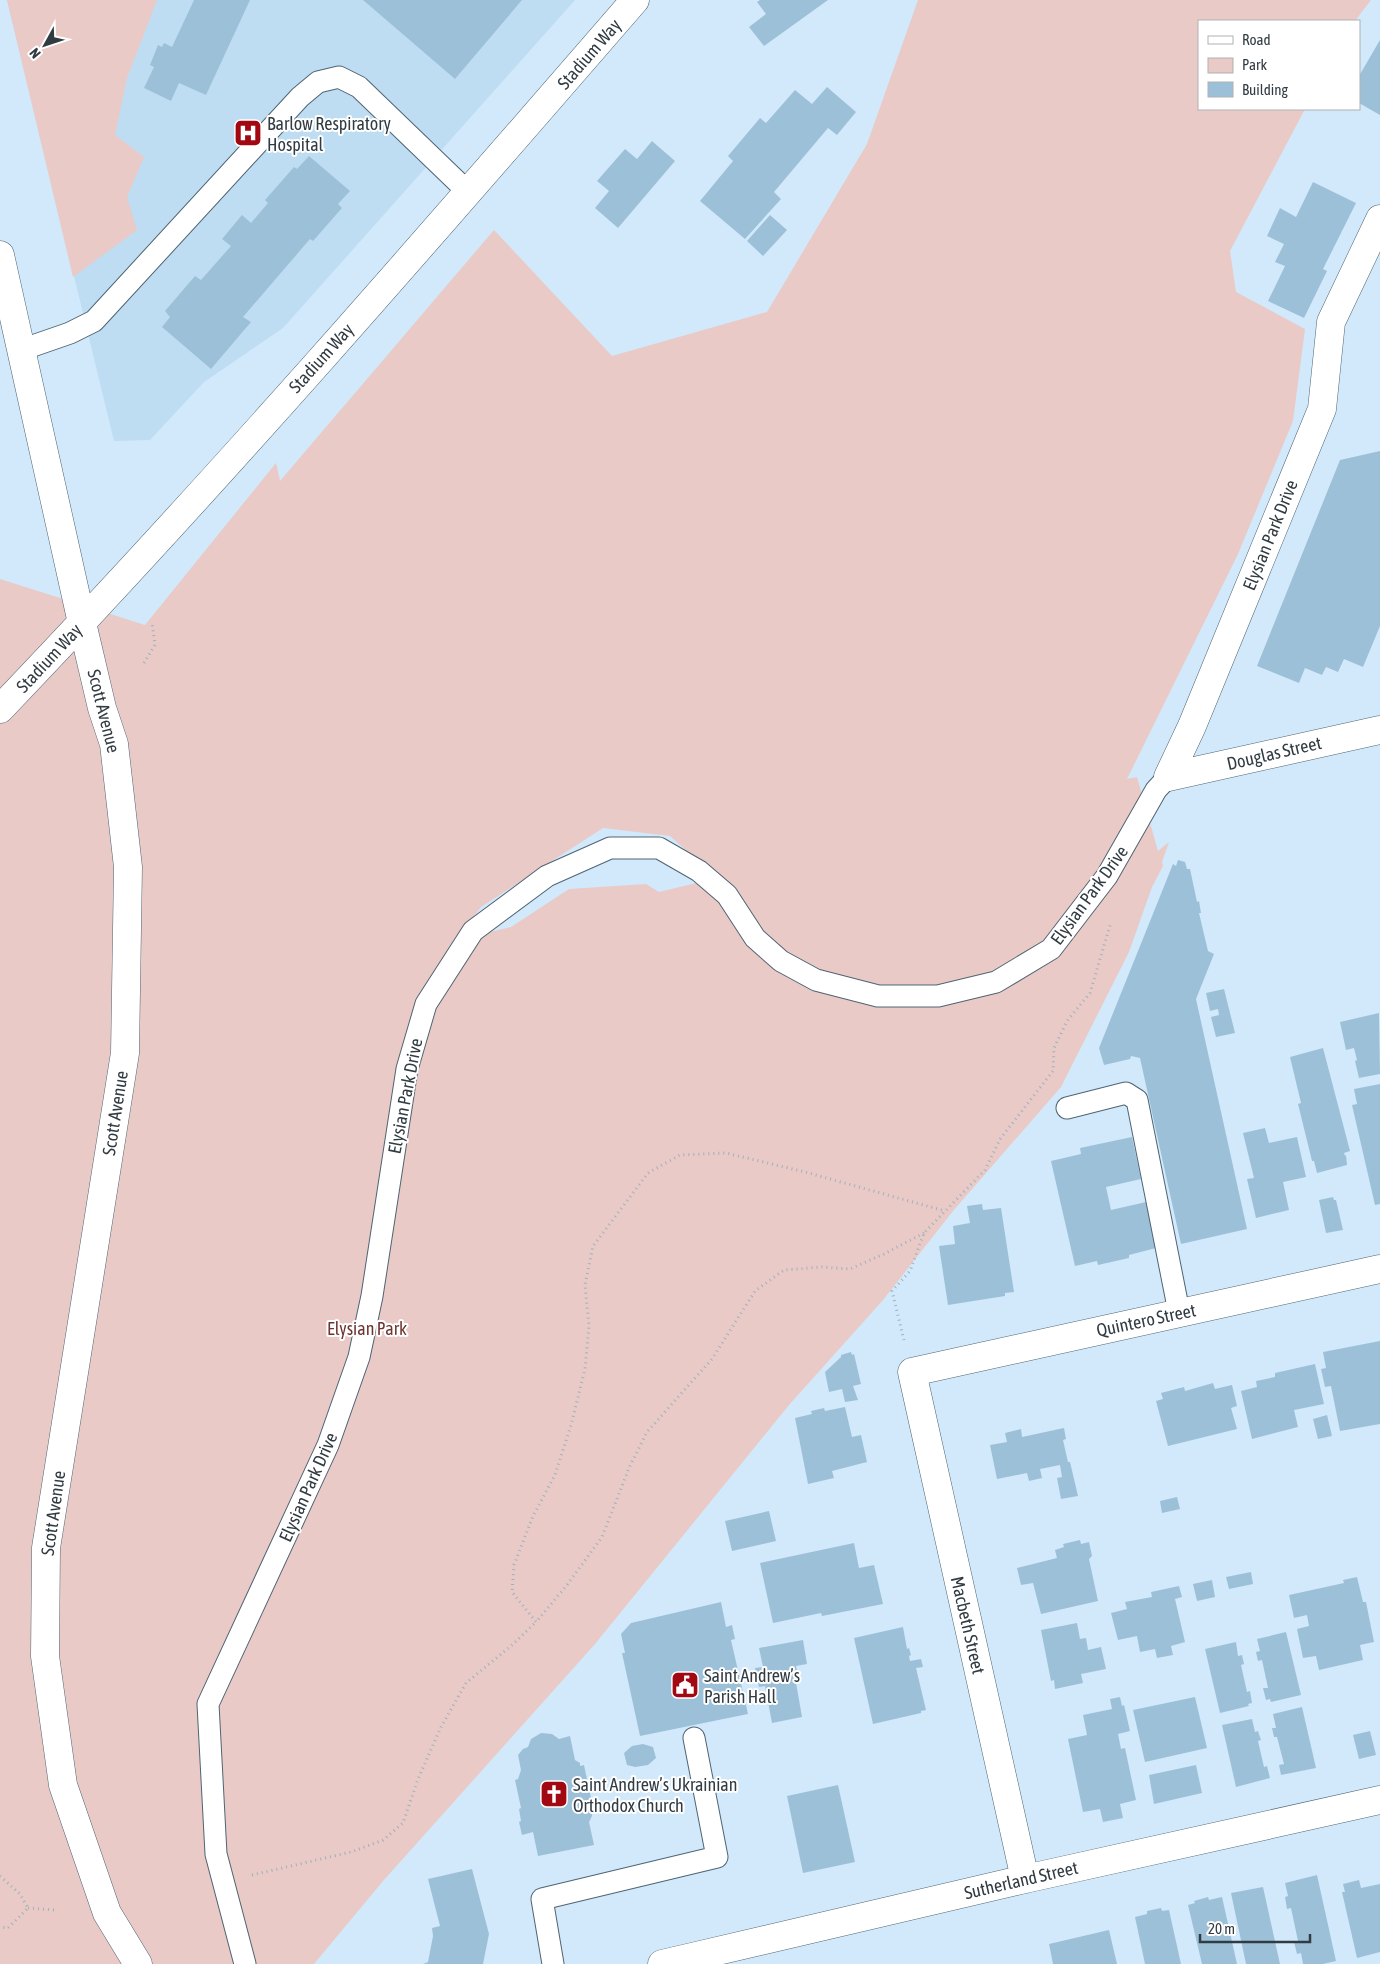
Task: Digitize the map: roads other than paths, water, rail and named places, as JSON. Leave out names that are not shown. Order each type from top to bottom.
[{"type":"street","name":"Stadium Way","points":[[0,709],[236,454],[635,0]]},
{"type":"street","name":"Elysian Park Drive","points":[[1168,777],[1192,726],[1322,409],[1331,322],[1380,219]]},
{"type":"street","name":"Scott Avenue","points":[[0,255],[102,708],[114,744],[128,867],[125,1053],[46,1548],[45,1656],[63,1785],[106,1913],[138,1964]]},
{"type":"street","name":"Douglas Street","points":[[1168,777],[1380,730]]},
{"type":"street","name":"Quintero Street","points":[[912,1372],[1380,1269]]},
{"type":"street","name":"Macbeth Street","points":[[912,1372],[1025,1878]]},
{"type":"street","name":"Sutherland Street","points":[[662,1964],[1025,1878],[1380,1800]]},
{"type":"lane","points":[[21,350],[70,333],[94,321],[300,97],[318,82],[339,77],[359,87],[468,192]]},
{"type":"lane","name":"Elysian Park Drive","points":[[245,1964],[216,1854],[208,1704],[328,1445],[358,1357],[372,1296],[407,1069],[426,1004],[473,931],[547,876],[610,848],[658,848],[700,871],[728,894],[755,938],[781,961],[816,980],[878,996],[938,996],[996,982],[1051,949],[1107,876],[1156,790],[1168,777]]},
{"type":"lane","points":[[1067,1108],[1126,1093],[1137,1100],[1179,1312]]},
{"type":"lane","points":[[553,1964],[542,1898],[717,1857],[694,1738]]},
{"type":"place","name":"Barlow Respiratory Hospital","points":[[248,133]]},
{"type":"place","name":"Saint Andrew’s Parish Hall","points":[[685,1685]]},
{"type":"place","name":"Saint Andrew’s Ukrainian Orthodox Church","points":[[554,1794]]},
{"type":"park label","name":"Elysian Park","points":[[367,1328]]}]
